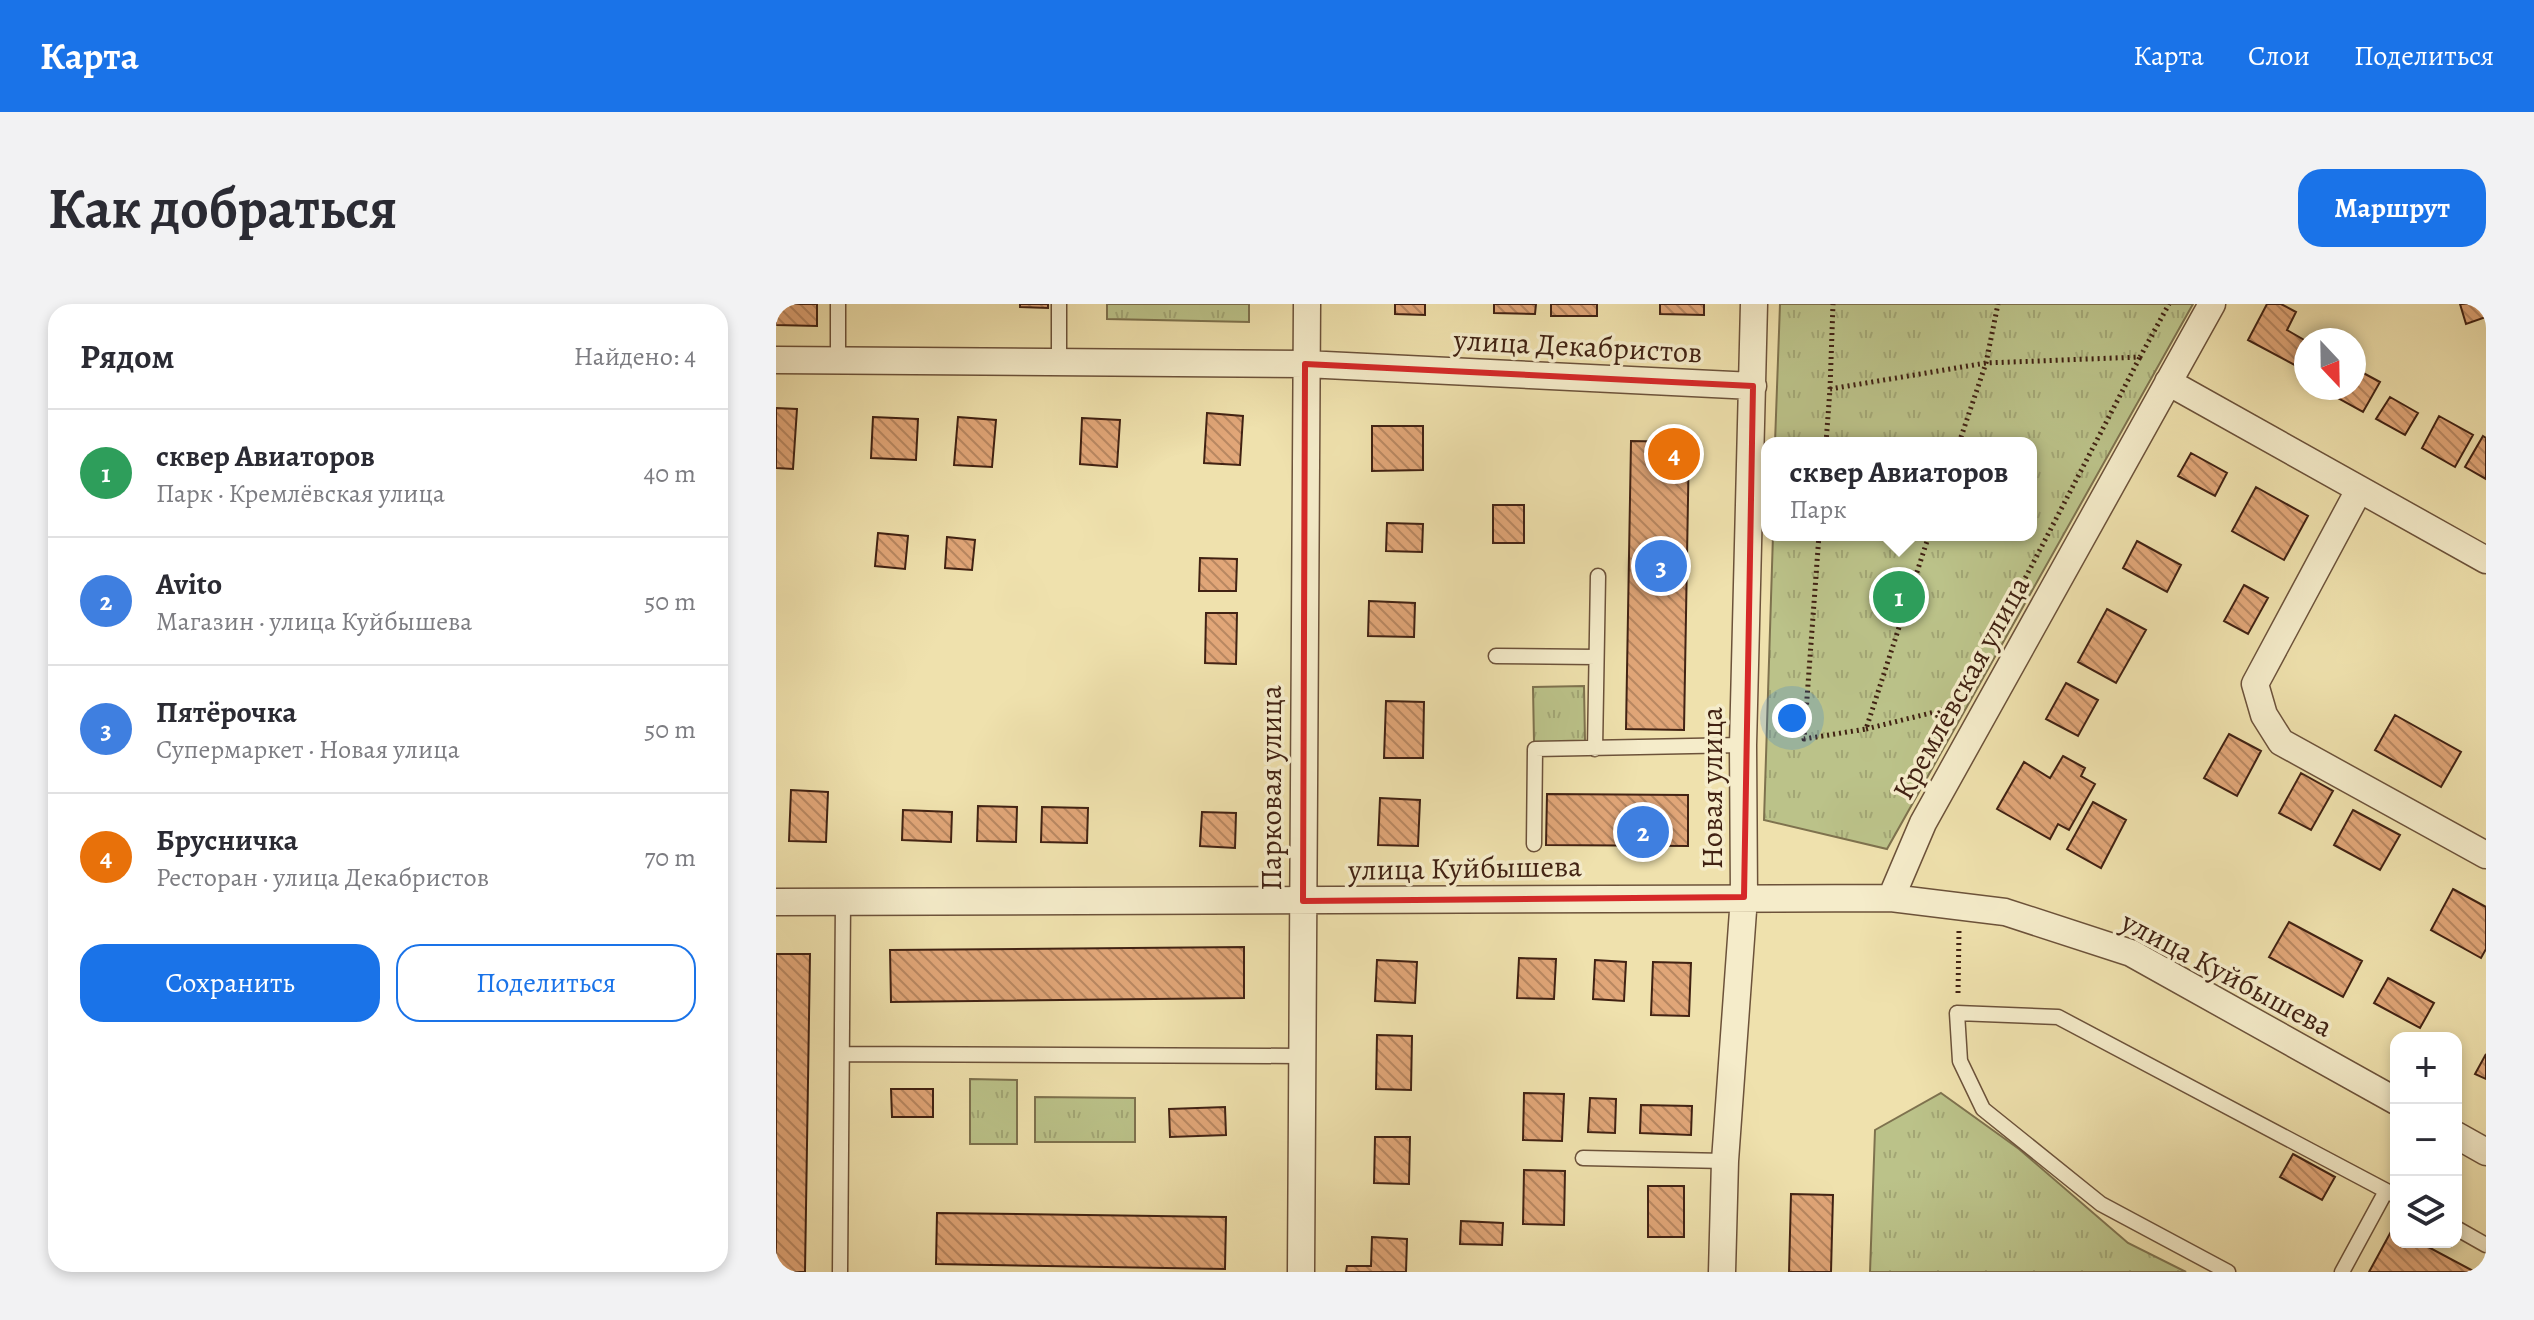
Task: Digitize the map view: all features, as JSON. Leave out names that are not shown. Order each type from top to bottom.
[{"type":"street","name":"Парковая улица","points":[[1301,1272],[1307,304]]},
{"type":"street","name":"Новая улица","points":[[1722,1272],[1725,1161],[1744,897],[1743,745],[1754,304]]},
{"type":"street","name":"Кремлёвская улица","points":[[1891,898],[1923,823],[2212,304]]},
{"type":"street","name":"улица Декабристов","points":[[776,360],[1305,364],[1753,386]]},
{"type":"street","points":[[2168,382],[2486,560]]},
{"type":"street","points":[[2359,490],[2255,684],[2264,715],[2281,742],[2486,855]]},
{"type":"street","name":"улица Куйбышева","points":[[776,902],[1744,897],[1891,898],[1960,906],[2005,912],[2131,953],[2390,1098]]},
{"type":"street","points":[[2462,1138],[2486,1152]]},
{"type":"lane","points":[[838,304],[838,361]]},
{"type":"lane","points":[[1059,304],[1059,362]]},
{"type":"lane","points":[[1595,749],[1598,576]]},
{"type":"lane","points":[[1496,656],[1596,657]]},
{"type":"lane","points":[[1534,844],[1535,749],[1743,745]]},
{"type":"lane","points":[[840,1272],[843,903]]},
{"type":"lane","points":[[2228,1272],[2101,1204],[1983,1109],[1960,1061],[1957,1013],[2058,1017],[2390,1192]]},
{"type":"lane","points":[[843,1054],[1300,1056]]},
{"type":"lane","points":[[1583,1158],[1725,1161]]},
{"type":"lane","points":[[2342,1272],[2390,1195]]},
{"type":"lane","points":[[2462,1231],[2486,1245]]},
{"type":"path","points":[[1826,437],[1833,304]]},
{"type":"path","points":[[1961,437],[1986,363],[1998,304]]},
{"type":"path","points":[[2010,608],[2169,304]]},
{"type":"path","points":[[1830,389],[1986,363],[2140,357]]},
{"type":"path","points":[[1819,541],[1804,739],[1866,729],[1960,705]]},
{"type":"path","points":[[1866,729],[1927,541]]},
{"type":"path","points":[[1957,1013],[1960,906]]},
{"type":"highlighted area","points":[[1305,364],[1753,386],[1744,897],[1303,901]]},
{"type":"green space","points":[[1107,304],[1249,304],[1249,322],[1107,319]]},
{"type":"green space","points":[[1780,304],[2193,304],[1887,849],[1764,820],[1773,541],[2037,541],[2037,437],[1775,437]]},
{"type":"green space","points":[[1584,686],[1585,742],[1534,743],[1533,687]]},
{"type":"green space","points":[[970,1079],[1017,1080],[1017,1144],[970,1144]]},
{"type":"green space","points":[[1941,1093],[2019,1149],[2128,1243],[2186,1272],[1870,1272],[1875,1130]]},
{"type":"green space","points":[[1035,1097],[1135,1098],[1135,1142],[1035,1142]]},
{"type":"building","points":[[776,304],[817,304],[817,326],[776,325]]},
{"type":"building","points":[[1020,304],[1048,304],[1048,308],[1020,307]]},
{"type":"building","points":[[1395,304],[1425,304],[1425,315],[1395,314]]},
{"type":"building","points":[[1494,304],[1536,304],[1535,314],[1494,313]]},
{"type":"building","points":[[1551,304],[1597,304],[1597,316],[1551,316]]},
{"type":"building","points":[[1660,304],[1704,304],[1704,315],[1660,314]]},
{"type":"building","points":[[2267,304],[2281,304],[2296,312],[2287,330],[2294,334],[2294,365],[2248,340]]},
{"type":"building","points":[[2460,304],[2486,304],[2486,317],[2466,324]]},
{"type":"building","points":[[2366,374],[2380,382],[2363,412],[2341,400],[2366,400]]},
{"type":"building","points":[[2390,397],[2418,413],[2405,435],[2376,419]]},
{"type":"building","points":[[776,408],[797,409],[793,469],[776,468]]},
{"type":"building","points":[[1207,413],[1243,416],[1240,465],[1204,463]]},
{"type":"building","points":[[2439,416],[2473,435],[2455,467],[2422,448]]},
{"type":"building","points":[[873,417],[918,419],[916,460],[871,458]]},
{"type":"building","points":[[958,417],[996,420],[992,467],[954,465]]},
{"type":"building","points":[[1082,418],[1120,420],[1117,467],[1080,464]]},
{"type":"building","points":[[1372,426],[1423,426],[1423,470],[1372,471]]},
{"type":"building","points":[[2483,436],[2486,438],[2486,479],[2465,467]]},
{"type":"building","points":[[1631,441],[1689,442],[1684,730],[1626,729]]},
{"type":"building","points":[[2191,453],[2227,473],[2215,496],[2178,476]]},
{"type":"building","points":[[2256,487],[2308,516],[2284,560],[2232,531]]},
{"type":"building","points":[[1493,505],[1524,505],[1524,543],[1493,543]]},
{"type":"building","points":[[1387,523],[1423,524],[1422,552],[1386,551]]},
{"type":"building","points":[[878,533],[908,536],[905,569],[875,566]]},
{"type":"building","points":[[947,537],[975,540],[972,570],[945,568]]},
{"type":"building","points":[[2137,541],[2181,565],[2167,592],[2123,568]]},
{"type":"building","points":[[1200,558],[1237,559],[1236,591],[1199,591]]},
{"type":"building","points":[[2244,585],[2268,598],[2248,634],[2224,621]]},
{"type":"building","points":[[1369,601],[1415,603],[1414,637],[1368,636]]},
{"type":"building","points":[[2107,609],[2146,630],[2116,683],[2078,662]]},
{"type":"building","points":[[1206,613],[1237,613],[1236,664],[1205,663]]},
{"type":"building","points":[[2066,683],[2098,700],[2078,736],[2046,719]]},
{"type":"building","points":[[1386,701],[1424,702],[1423,758],[1384,758]]},
{"type":"building","points":[[2395,715],[2461,752],[2441,787],[2375,750]]},
{"type":"building","points":[[2229,734],[2261,751],[2237,796],[2204,778]]},
{"type":"building","points":[[2063,756],[2085,768],[2081,776],[2095,784],[2069,830],[2058,824],[2050,839],[1997,809],[2024,762],[2050,778]]},
{"type":"building","points":[[2301,773],[2333,791],[2311,830],[2279,813]]},
{"type":"building","points":[[791,790],[828,792],[826,842],[789,841]]},
{"type":"building","points":[[1547,794],[1688,795],[1688,846],[1546,845]]},
{"type":"building","points":[[1380,798],[1420,800],[1418,846],[1378,845]]},
{"type":"building","points":[[2093,802],[2126,820],[2101,868],[2067,849]]},
{"type":"building","points":[[978,806],[1017,807],[1016,842],[977,841]]},
{"type":"building","points":[[1042,807],[1088,808],[1087,843],[1041,842]]},
{"type":"building","points":[[903,810],[952,812],[951,842],[902,840]]},
{"type":"building","points":[[2353,810],[2400,835],[2380,870],[2334,845]]},
{"type":"building","points":[[1202,812],[1236,813],[1235,848],[1200,846]]},
{"type":"building","points":[[2453,889],[2486,907],[2486,949],[2481,958],[2431,930]]},
{"type":"building","points":[[2289,922],[2362,961],[2343,997],[2269,957]]},
{"type":"building","points":[[1244,947],[1244,998],[891,1002],[890,950]]},
{"type":"building","points":[[776,954],[810,954],[805,1272],[776,1272]]},
{"type":"building","points":[[1519,958],[1556,959],[1554,999],[1517,998]]},
{"type":"building","points":[[1377,960],[1417,962],[1415,1003],[1375,1001]]},
{"type":"building","points":[[1595,960],[1626,962],[1624,1001],[1593,999]]},
{"type":"building","points":[[1653,962],[1691,963],[1689,1016],[1651,1015]]},
{"type":"building","points":[[2388,978],[2434,1003],[2420,1028],[2374,1003]]},
{"type":"building","points":[[1377,1035],[1412,1036],[1411,1090],[1376,1089]]},
{"type":"building","points":[[2486,1054],[2486,1079],[2475,1074]]},
{"type":"building","points":[[891,1089],[933,1089],[933,1117],[892,1117]]},
{"type":"building","points":[[1524,1093],[1564,1094],[1562,1141],[1523,1140]]},
{"type":"building","points":[[1590,1098],[1616,1099],[1615,1133],[1588,1132]]},
{"type":"building","points":[[1641,1105],[1692,1106],[1691,1135],[1640,1133]]},
{"type":"building","points":[[1225,1107],[1226,1135],[1170,1137],[1169,1109]]},
{"type":"building","points":[[1375,1137],[1410,1137],[1409,1184],[1374,1183]]},
{"type":"building","points":[[2293,1154],[2335,1177],[2322,1200],[2280,1177]]},
{"type":"building","points":[[1524,1170],[1565,1171],[1564,1225],[1523,1224]]},
{"type":"building","points":[[1648,1186],[1684,1186],[1684,1237],[1648,1237]]},
{"type":"building","points":[[1791,1194],[1833,1195],[1831,1272],[1789,1272]]},
{"type":"building","points":[[937,1213],[1226,1217],[1225,1269],[936,1264]]},
{"type":"building","points":[[1461,1221],[1503,1223],[1502,1245],[1460,1244]]},
{"type":"building","points":[[2390,1234],[2390,1248],[2430,1248],[2475,1272],[2369,1272]]},
{"type":"building","points":[[1372,1237],[1407,1239],[1406,1272],[1346,1272],[1347,1266],[1371,1266]]},
{"type":"place","name":"Брусничка","points":[[1674,454]]},
{"type":"place","name":"Пятёрочка","points":[[1661,566]]},
{"type":"place","name":"сквер Авиаторов","points":[[1899,597]]},
{"type":"place","name":"Avito","points":[[1643,832]]}]
